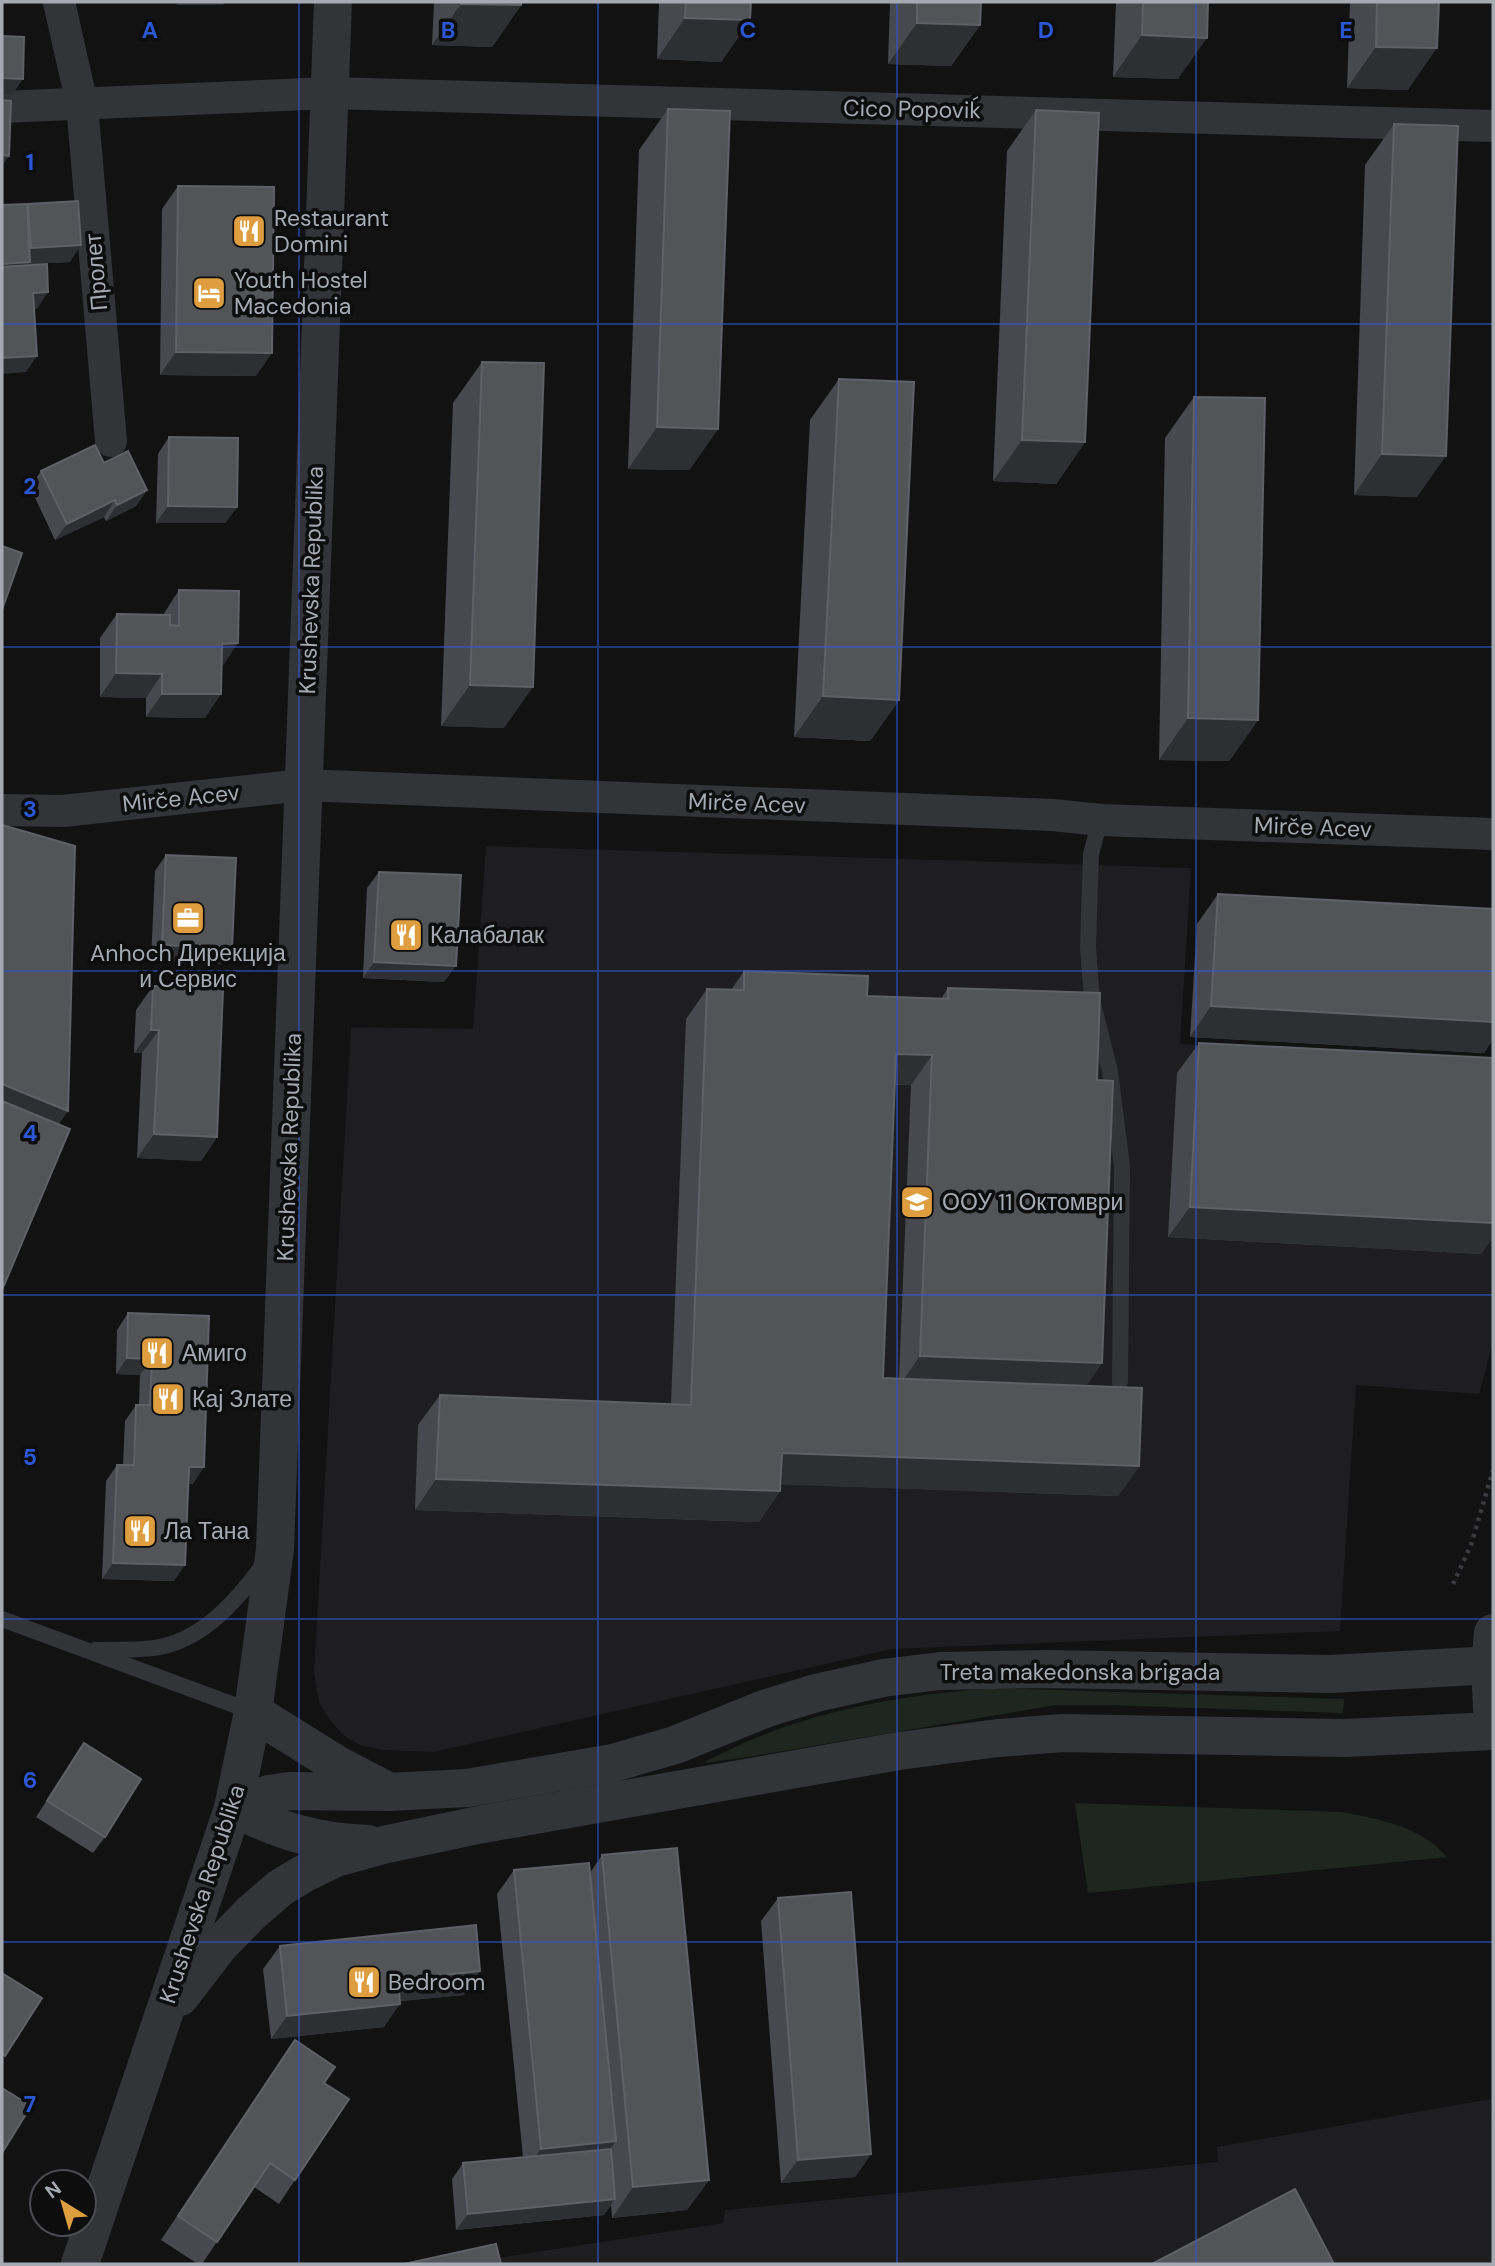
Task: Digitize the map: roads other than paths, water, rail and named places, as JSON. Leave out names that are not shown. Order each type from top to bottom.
[{"type":"street","name":"Пролет","points":[[59,2],[82,104],[111,441]]},
{"type":"street","name":"Krushevska Republika","points":[[80,2264],[233,1808],[253,1712],[275,1549],[333,2]]},
{"type":"street","points":[[2,107],[330,93]]},
{"type":"street","name":"Cico Popoviḱ","points":[[330,93],[1493,126]]},
{"type":"street","name":"Mirče Acev","points":[[2,810],[63,811],[303,785],[1053,815],[1100,820],[1493,834]]},
{"type":"street","points":[[1492,1654],[1493,1737]]},
{"type":"street","name":"Treta makedonska brigada","points":[[233,1808],[268,1794],[289,1791],[388,1792],[467,1788],[613,1763],[674,1745],[767,1708],[816,1692],[929,1672],[992,1668],[1331,1674],[1492,1654]]},
{"type":"street","points":[[253,1712],[338,1765],[388,1792]]},
{"type":"street","points":[[158,2031],[190,1982],[219,1946],[280,1888],[336,1858],[383,1845],[752,1776],[899,1751],[999,1738],[1063,1733],[1344,1738],[1493,1731]]},
{"type":"street","points":[[233,1808],[277,1829],[307,1837],[336,1843],[383,1845]]},
{"type":"lane","points":[[1100,820],[1091,854],[1088,947],[1092,1000],[1110,1071],[1122,1166],[1120,1382]]},
{"type":"lane","points":[[89,1650],[158,1648],[194,1633],[222,1612],[250,1583],[275,1549]]},
{"type":"lane","points":[[2,1619],[253,1712]]},
{"type":"place","name":"Restaurant Domini","points":[[249,231]]},
{"type":"place","name":"Youth Hostel Macedonia","points":[[209,293]]},
{"type":"place","name":"Anhoch Дирекција и Сервис","points":[[188,918]]},
{"type":"place","name":"Калабалак","points":[[406,935]]},
{"type":"place","name":"ООУ 11 Октомври","points":[[917,1202]]},
{"type":"place","name":"Амиго","points":[[157,1353]]},
{"type":"place","name":"Кај Злате","points":[[168,1399]]},
{"type":"place","name":"Ла Тана","points":[[140,1531]]},
{"type":"place","name":"Bedroom","points":[[364,1982]]}]
